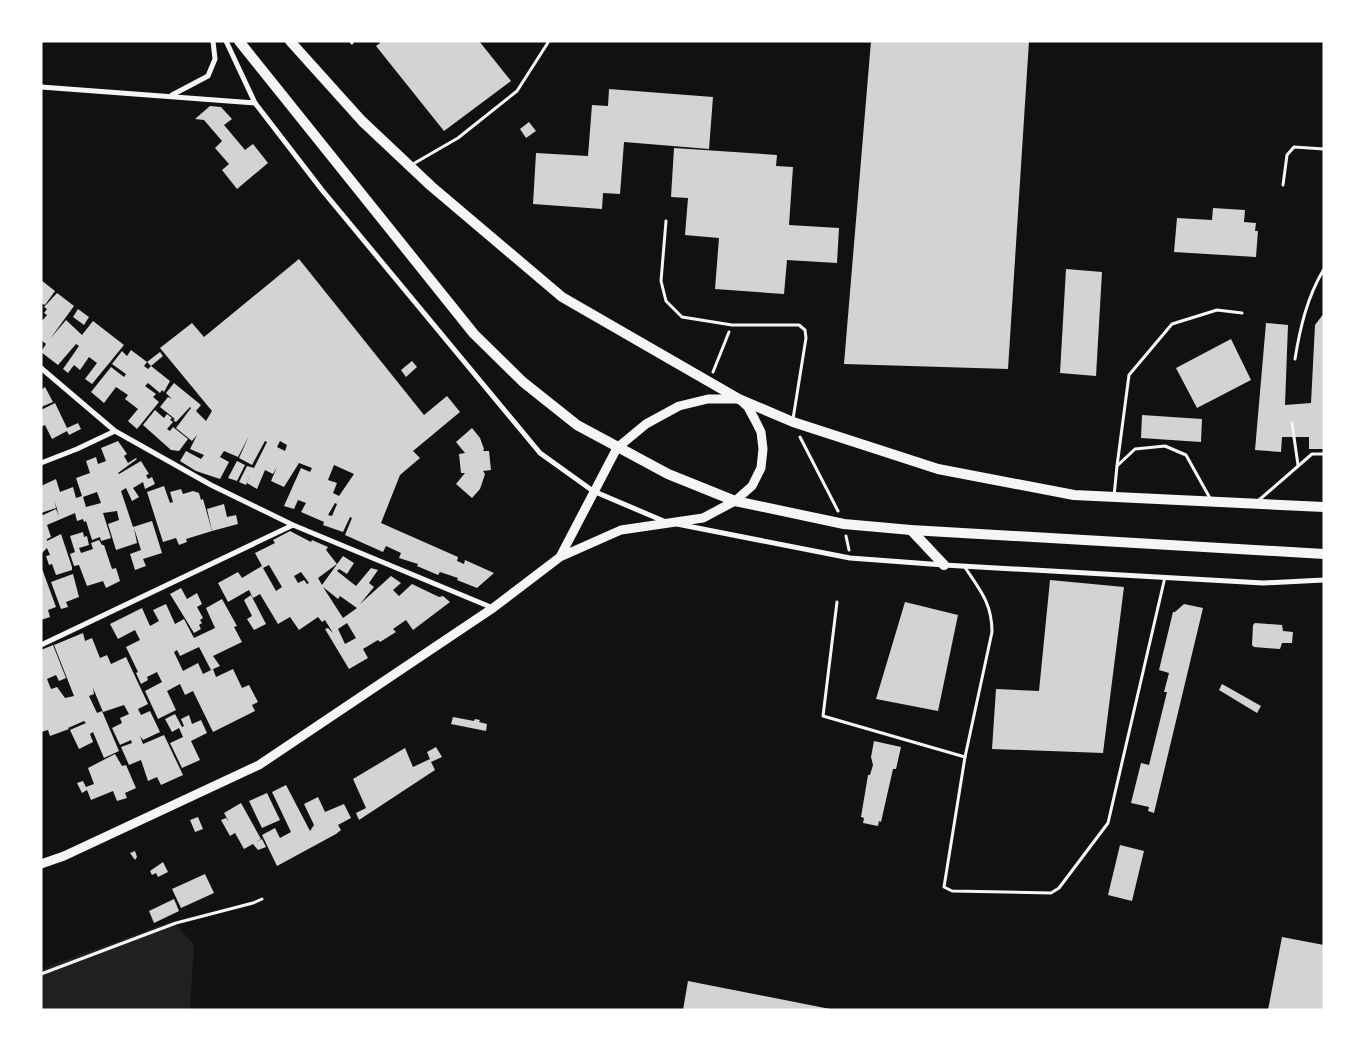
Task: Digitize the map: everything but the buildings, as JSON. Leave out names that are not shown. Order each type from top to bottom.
[{"type":"main road","points":[[240,41],[474,334],[540,396],[577,425],[668,474],[735,501],[844,524],[911,530],[1324,554]]},
{"type":"main road","points":[[290,41],[362,121],[410,166],[562,296],[738,399],[793,422],[938,468],[1074,495],[1324,507]]},
{"type":"main road","points":[[41,864],[64,856],[259,765],[493,608],[560,557],[621,530],[702,518],[735,501],[752,486],[761,468],[763,450],[761,432],[748,407],[738,399],[708,399],[679,406],[646,424],[617,448],[560,557]]},
{"type":"main road","points":[[911,530],[944,565]]},
{"type":"street","points":[[171,95],[208,76],[215,59],[213,41]]},
{"type":"street","points":[[226,41],[255,103],[322,190],[540,453],[593,491],[666,522],[850,558],[1263,583],[1324,580]]},
{"type":"street","points":[[41,87],[171,95],[255,103]]},
{"type":"street","points":[[41,368],[115,431],[211,485],[293,525],[493,608]]},
{"type":"street","points":[[41,462],[77,449],[115,431]]},
{"type":"street","points":[[41,645],[293,525]]},
{"type":"lane","points":[[410,166],[458,138],[517,91],[549,41]]},
{"type":"lane","points":[[1283,185],[1287,155],[1294,147],[1324,149]]},
{"type":"lane","points":[[666,221],[661,281],[666,301],[682,317],[732,325],[799,325],[805,330],[806,338],[793,422]]},
{"type":"lane","points":[[1295,359],[1301,323],[1316,282],[1324,269]]},
{"type":"lane","points":[[1114,497],[1129,375],[1172,324],[1216,310],[1242,313]]},
{"type":"lane","points":[[1292,423],[1298,465]]},
{"type":"lane","points":[[1117,466],[1135,449],[1165,446],[1186,455],[1212,502]]},
{"type":"lane","points":[[1255,504],[1312,454],[1324,454]]},
{"type":"lane","points":[[964,566],[987,600],[992,614],[992,632],[965,757],[944,886],[952,891],[1051,893],[1059,888],[1108,823],[1165,577]]},
{"type":"lane","points":[[837,602],[823,716],[965,757]]},
{"type":"path","points":[[709,382],[732,325]]},
{"type":"path","points":[[793,422],[844,524],[850,558]]},
{"type":"path","points":[[41,974],[176,923],[262,899]]},
{"type":"shaded area","points":[[173,921],[194,945],[190,1010],[41,1010],[41,969]]}]
